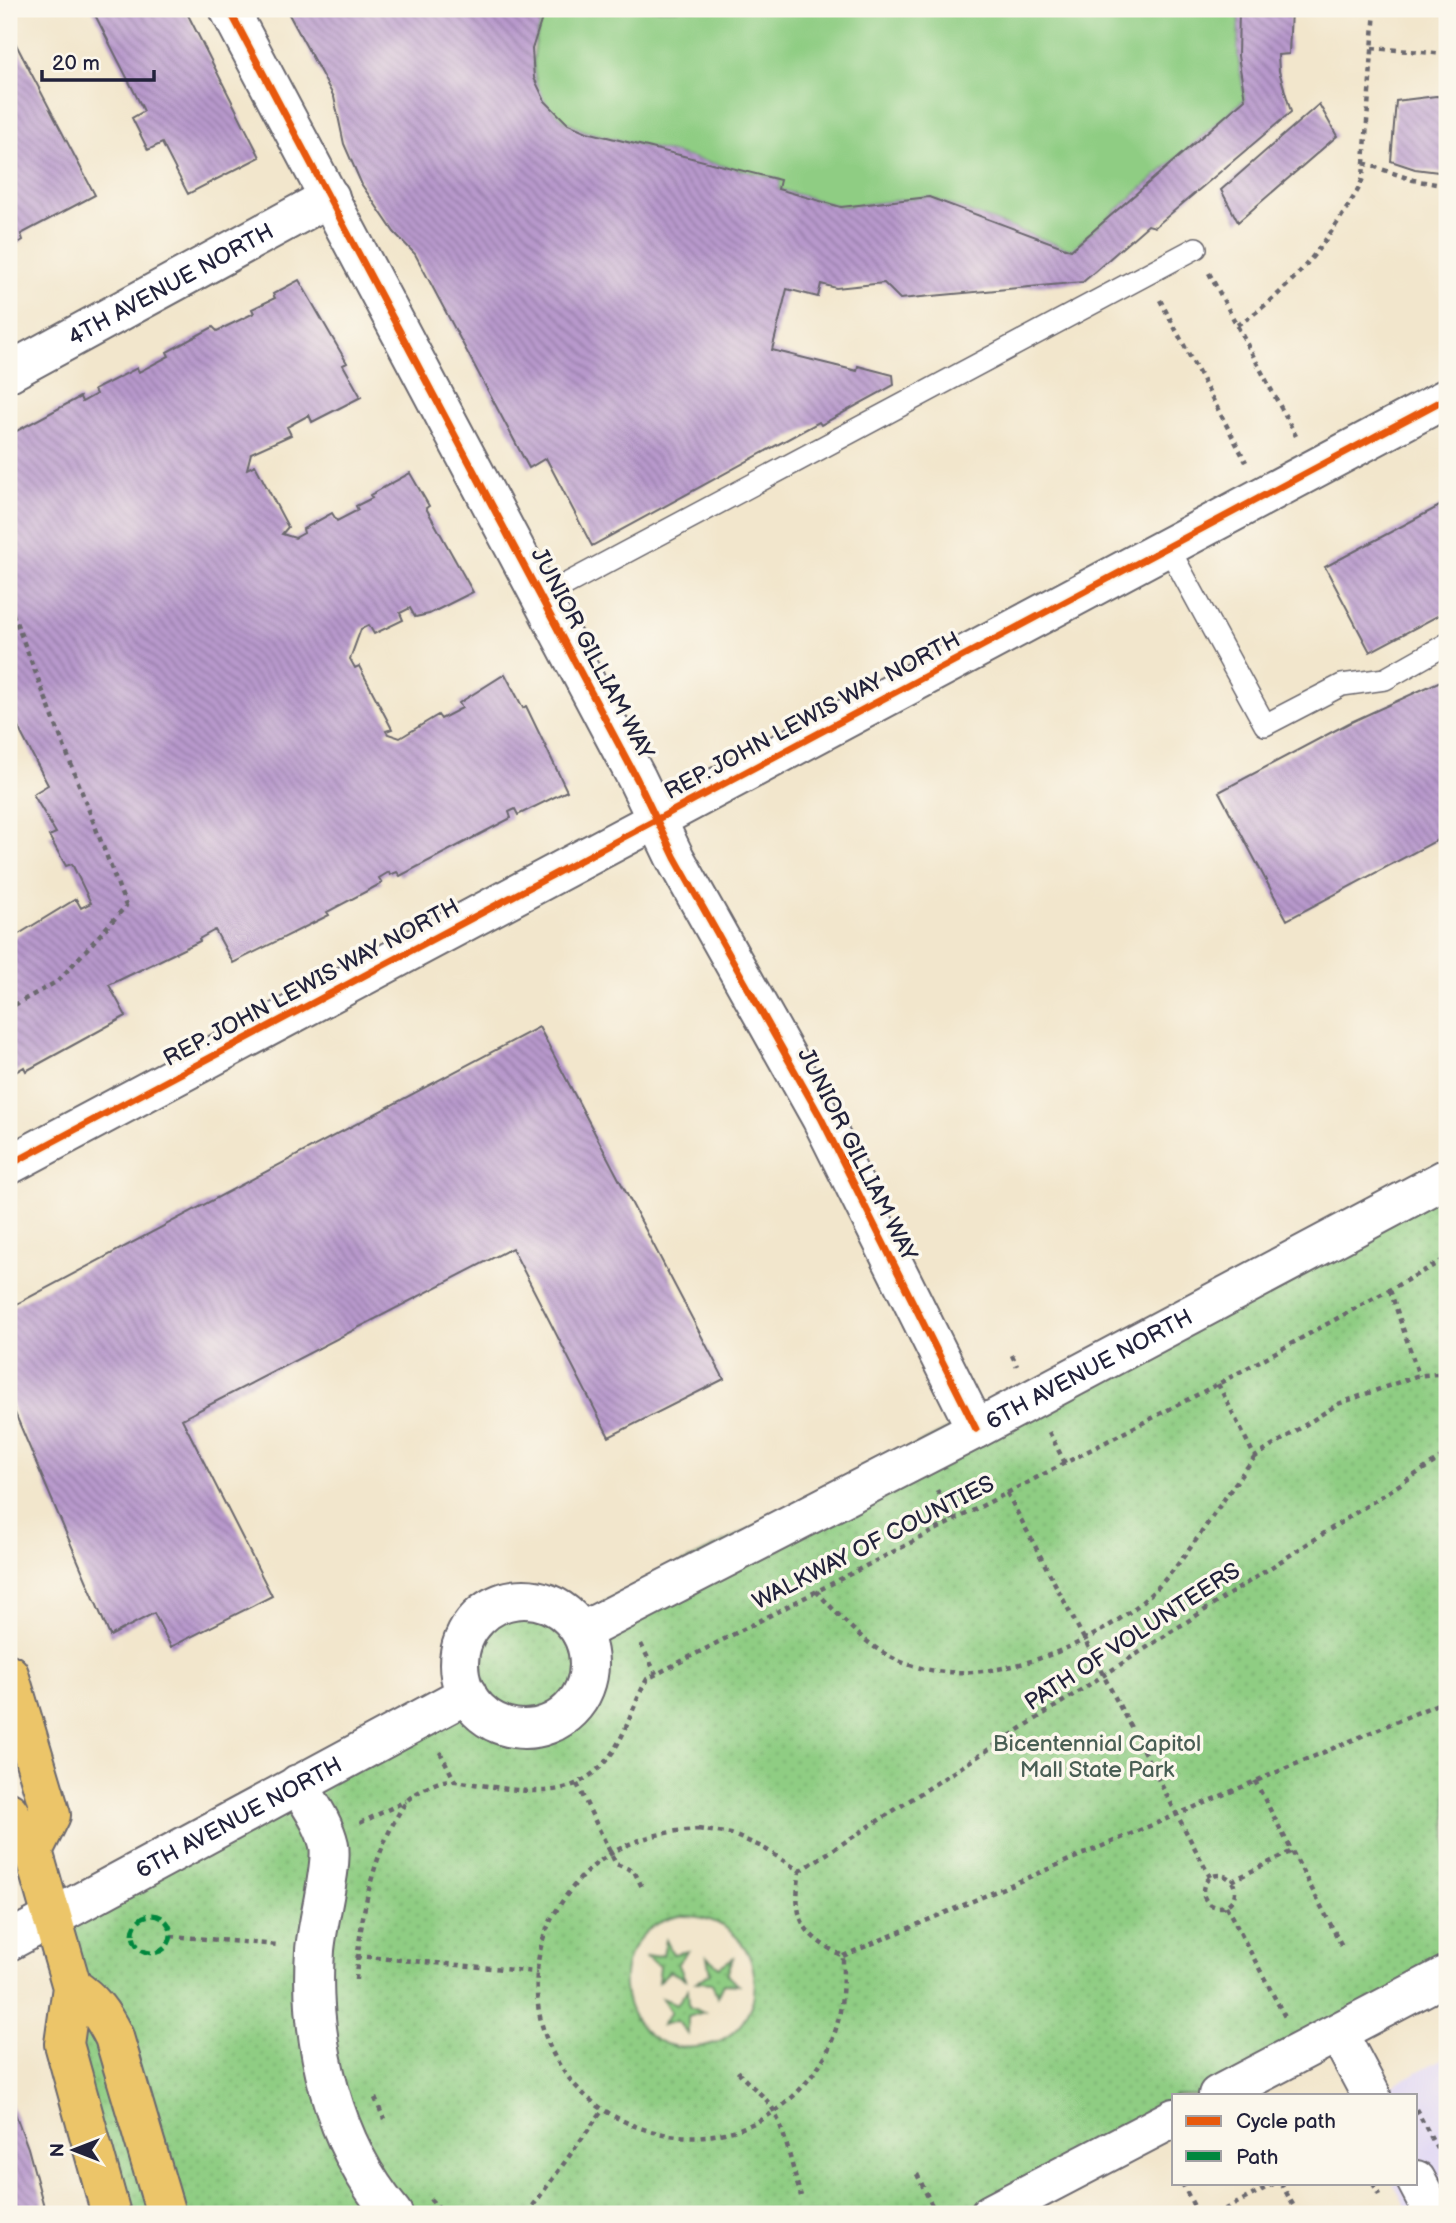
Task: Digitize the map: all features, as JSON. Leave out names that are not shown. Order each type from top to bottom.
[{"type":"main road","points":[[9,1674],[51,1815],[33,1851]]},
{"type":"main road","points":[[9,1812],[33,1851],[72,1987],[64,2044],[111,2214]]},
{"type":"main road","points":[[72,1987],[88,1998],[101,2012],[114,2037],[166,2214]]},
{"type":"street","name":"JUNIOR GILLIAM WAY","points":[[229,9],[541,597],[682,870],[821,1118],[976,1429]]},
{"type":"street","name":"4TH AVENUE NORTH","points":[[9,372],[330,197]]},
{"type":"street","name":"REP. JOHN LEWIS WAY NORTH","points":[[9,1165],[1447,398]]},
{"type":"street","name":"6TH AVENUE NORTH","points":[[580,1632],[976,1429],[1447,1178]]},
{"type":"street","points":[[518,1599],[538,1601],[559,1610],[580,1632],[588,1657],[587,1679],[579,1698],[557,1720],[532,1729],[499,1724],[477,1709],[467,1694],[459,1668],[462,1644],[480,1617],[496,1605],[518,1599]]},
{"type":"street","name":"6TH AVENUE NORTH","points":[[9,1941],[467,1694]]},
{"type":"street","points":[[298,1784],[329,1846],[315,1951],[317,2023],[328,2084],[342,2130],[371,2184],[393,2214]]},
{"type":"street","points":[[1220,2094],[1447,1975]]},
{"type":"street","points":[[1338,2033],[1370,2094]]},
{"type":"street","points":[[990,2214],[1172,2119]]},
{"type":"street","points":[[1428,2168],[1434,2214]]},
{"type":"lane","points":[[541,597],[1196,248]]},
{"type":"lane","points":[[1168,547],[1265,725],[1342,685],[1385,679],[1447,644]]},
{"type":"path","points":[[1237,325],[1272,300],[1323,245],[1359,188],[1364,163],[1375,9]]},
{"type":"path","points":[[1372,48],[1447,54]]},
{"type":"path","points":[[1364,163],[1413,180],[1447,186]]},
{"type":"path","points":[[1196,248],[1314,469]]},
{"type":"path","points":[[1146,274],[1264,495]]},
{"type":"path","points":[[9,604],[125,906],[58,981],[9,1008]]},
{"type":"path","points":[[1390,1290],[1419,1376]]},
{"type":"path","points":[[816,1591],[867,1642],[889,1656],[916,1667],[951,1671],[1002,1668],[1045,1659],[1134,1609],[1159,1586],[1255,1457],[1338,1404],[1419,1376],[1447,1373]]},
{"type":"path","points":[[1218,1384],[1255,1457]]},
{"type":"path","points":[[1047,1426],[1065,1463]]},
{"type":"path","points":[[934,1485],[953,1520]]},
{"type":"path","points":[[1007,1493],[1210,1877]]},
{"type":"path","points":[[843,1956],[1447,1700]]},
{"type":"path","points":[[1255,1781],[1342,1946]]},
{"type":"path","points":[[577,1784],[608,1852],[616,1864],[634,1871],[643,1889]]},
{"type":"path","points":[[698,1829],[731,1834],[762,1847],[800,1871],[796,1905],[812,1938],[843,1956],[842,2002],[834,2037],[818,2069],[794,2096],[774,2112],[747,2127],[723,2133],[680,2137],[636,2127],[602,2111],[578,2087],[549,2045],[542,2028],[537,1987],[540,1945],[550,1919],[572,1884],[608,1852],[632,1840],[665,1831],[698,1829]]},
{"type":"path","points":[[1232,1881],[1292,1851]]},
{"type":"path","points":[[1219,1874],[1232,1881],[1235,1895],[1226,1906],[1215,1907],[1206,1901],[1203,1885],[1210,1877],[1219,1874]]},
{"type":"path","points":[[1226,1906],[1304,2051]]},
{"type":"path","points":[[738,2071],[748,2087],[762,2094],[774,2112],[801,2196]]},
{"type":"path","points":[[373,2091],[387,2127]]},
{"type":"path","points":[[527,2214],[602,2111]]},
{"type":"path","points":[[1418,2119],[1428,2168]]},
{"type":"path","points":[[917,2174],[936,2214]]},
{"type":"path","points":[[1183,2184],[1198,2214]]},
{"type":"path","points":[[1216,2214],[1273,2184]]},
{"type":"path","points":[[1282,2184],[1298,2214]]},
{"type":"path","points":[[426,2193],[444,2214]]},
{"type":"shaded area","points":[[1447,2056],[1447,2214],[1410,2214],[1394,2184],[1418,2184],[1418,2094],[1375,2094]]},
{"type":"green space","points":[[545,9],[1239,9],[1238,56],[1245,99],[1071,250],[929,197],[841,207],[778,189],[780,180],[587,132],[567,122],[552,110],[542,97],[536,82],[535,48]]},
{"type":"green space","name":"Bicentennial Capitol Mall State Park","points":[[1447,1178],[1447,1975],[1220,2094],[1172,2094],[1172,2119],[990,2214],[111,2214],[51,1917],[461,1679],[460,1655],[466,1635],[478,1619],[493,1607],[511,1601],[531,1601],[551,1606],[571,1619]],"holes":[[[680,1916],[711,1920],[733,1934],[748,1954],[754,1977],[753,2001],[742,2022],[723,2039],[696,2047],[668,2045],[647,2033],[632,2014],[625,1991],[626,1967],[635,1944],[653,1927]]]},
{"type":"green space","points":[[666,1940],[673,1954],[688,1951],[678,1963],[685,1979],[670,1971],[658,1982],[660,1966],[646,1957],[663,1955]]},
{"type":"green space","points":[[707,1957],[719,1967],[733,1958],[727,1975],[738,1985],[723,1984],[717,1997],[712,1983],[696,1982],[710,1973]]},
{"type":"green space","points":[[688,1989],[689,2007],[704,2012],[688,2017],[688,2034],[677,2021],[662,2025],[671,2012],[662,1998],[677,2004]]},
{"type":"building","points":[[92,9],[185,9],[260,157],[188,194],[162,143],[148,150],[132,118],[144,111]]},
{"type":"building","points":[[286,9],[545,9],[532,49],[534,78],[545,101],[568,124],[587,132],[780,180],[778,189],[841,207],[929,197],[1071,250],[1245,99],[1238,56],[1239,9],[1291,9],[1289,54],[1278,55],[1279,71],[1291,112],[1155,227],[1148,225],[1083,282],[900,299],[884,283],[836,288],[821,284],[818,297],[787,289],[772,350],[857,371],[858,366],[893,375],[894,385],[821,425],[819,422],[592,546],[546,458],[529,468],[415,254],[394,232],[362,185],[344,144],[334,97]]},
{"type":"building","points":[[9,31],[95,195],[21,234],[23,240],[9,248]]},
{"type":"building","points":[[1447,97],[1447,173],[1415,169],[1391,161],[1396,101]]},
{"type":"building","points":[[1319,104],[1337,136],[1238,222],[1221,190]]},
{"type":"building","points":[[299,280],[347,363],[343,365],[361,397],[312,422],[309,415],[287,427],[291,435],[251,453],[247,469],[255,465],[288,527],[282,534],[295,538],[304,533],[303,529],[332,513],[337,521],[358,510],[356,506],[372,498],[370,495],[410,473],[429,506],[426,508],[473,592],[429,614],[415,617],[410,608],[400,613],[403,620],[374,634],[369,625],[361,629],[350,659],[355,668],[359,666],[392,729],[386,731],[400,738],[438,715],[441,719],[462,708],[459,703],[505,674],[523,708],[526,706],[567,791],[518,815],[515,809],[509,812],[511,818],[400,876],[397,872],[390,875],[389,872],[379,878],[382,883],[327,912],[329,915],[233,963],[215,930],[199,939],[200,941],[109,985],[126,1016],[26,1071],[24,1067],[9,1076],[9,940],[76,899],[81,908],[91,903],[72,864],[66,866],[49,836],[56,833],[33,794],[48,785],[9,710],[9,435],[80,397],[82,402],[96,394],[94,390],[137,368],[139,372],[169,356],[167,352],[213,327],[217,331],[254,313],[252,309],[275,298],[273,294]]},
{"type":"building","points":[[1447,502],[1447,611],[1370,652],[1325,567]]},
{"type":"building","points":[[1447,678],[1447,860],[1437,840],[1287,920],[1219,792],[1349,723]]},
{"type":"building","points":[[539,1027],[724,1379],[609,1437],[512,1248],[182,1419],[272,1596],[171,1647],[154,1613],[110,1636],[9,1399],[9,1308]]},
{"type":"building","points":[[9,2097],[28,2148],[46,2214],[9,2214]]},
{"type":"marked path","points":[[152,1915],[166,1920],[171,1934],[166,1948],[152,1953],[138,1948],[133,1934],[138,1920],[152,1915]]},
{"type":"cycle path","points":[[229,9],[637,779],[675,858],[821,1118],[976,1429]]},
{"type":"cycle path","points":[[9,1165],[1447,398]]}]
